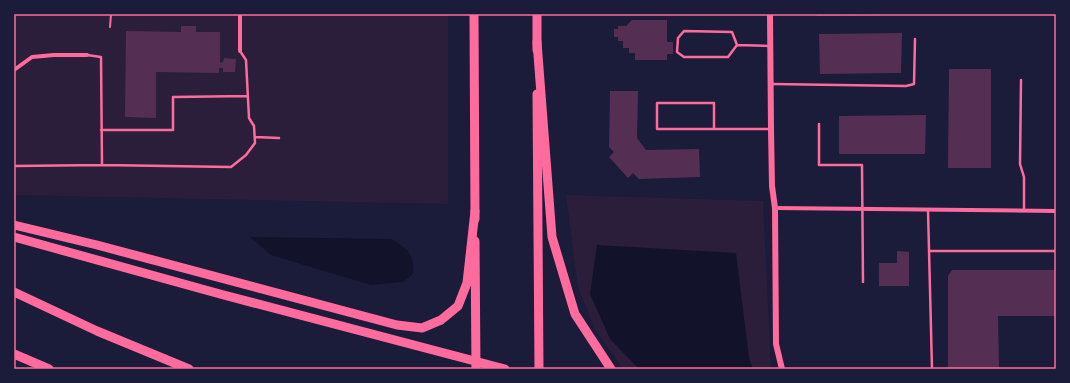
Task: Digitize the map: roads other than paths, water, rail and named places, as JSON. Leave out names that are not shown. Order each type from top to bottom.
[{"type":"highway","points":[[474,14],[476,365]]},
{"type":"highway","points":[[537,14],[539,369]]},
{"type":"highway","points":[[537,42],[552,237],[575,314],[611,369]]},
{"type":"highway","points":[[14,225],[112,249],[397,325],[422,328],[441,320],[458,306],[467,283],[475,211]]},
{"type":"highway","points":[[14,237],[476,365],[505,369]]},
{"type":"highway","points":[[14,292],[97,331],[189,369]]},
{"type":"highway","points":[[14,354],[49,369]]},
{"type":"street","points":[[240,14],[240,51]]},
{"type":"street","points":[[770,14],[772,186],[775,208],[776,344],[782,369]]},
{"type":"street","points":[[14,70],[32,57],[87,55]]},
{"type":"street","points":[[775,208],[1056,211]]},
{"type":"lane","points":[[684,31],[732,32],[737,45],[728,57],[684,57],[677,52],[678,38],[684,31]]},
{"type":"lane","points":[[772,84],[906,86],[914,84],[915,39]]},
{"type":"lane","points":[[737,45],[771,46]]},
{"type":"lane","points":[[14,166],[102,165],[231,167],[246,155],[255,143],[254,126],[249,118],[246,60],[240,51]]},
{"type":"lane","points":[[87,55],[101,57],[102,165]]},
{"type":"lane","points":[[1021,80],[1020,164],[1024,177],[1024,211]]},
{"type":"lane","points":[[101,130],[173,130],[173,97],[248,96]]},
{"type":"lane","points":[[714,129],[714,103],[657,103],[657,129],[714,129],[771,129]]},
{"type":"lane","points":[[819,124],[819,165],[862,165],[863,282]]},
{"type":"lane","points":[[255,137],[279,138]]},
{"type":"lane","points":[[928,210],[932,369]]},
{"type":"lane","points":[[930,251],[1056,251]]}]
